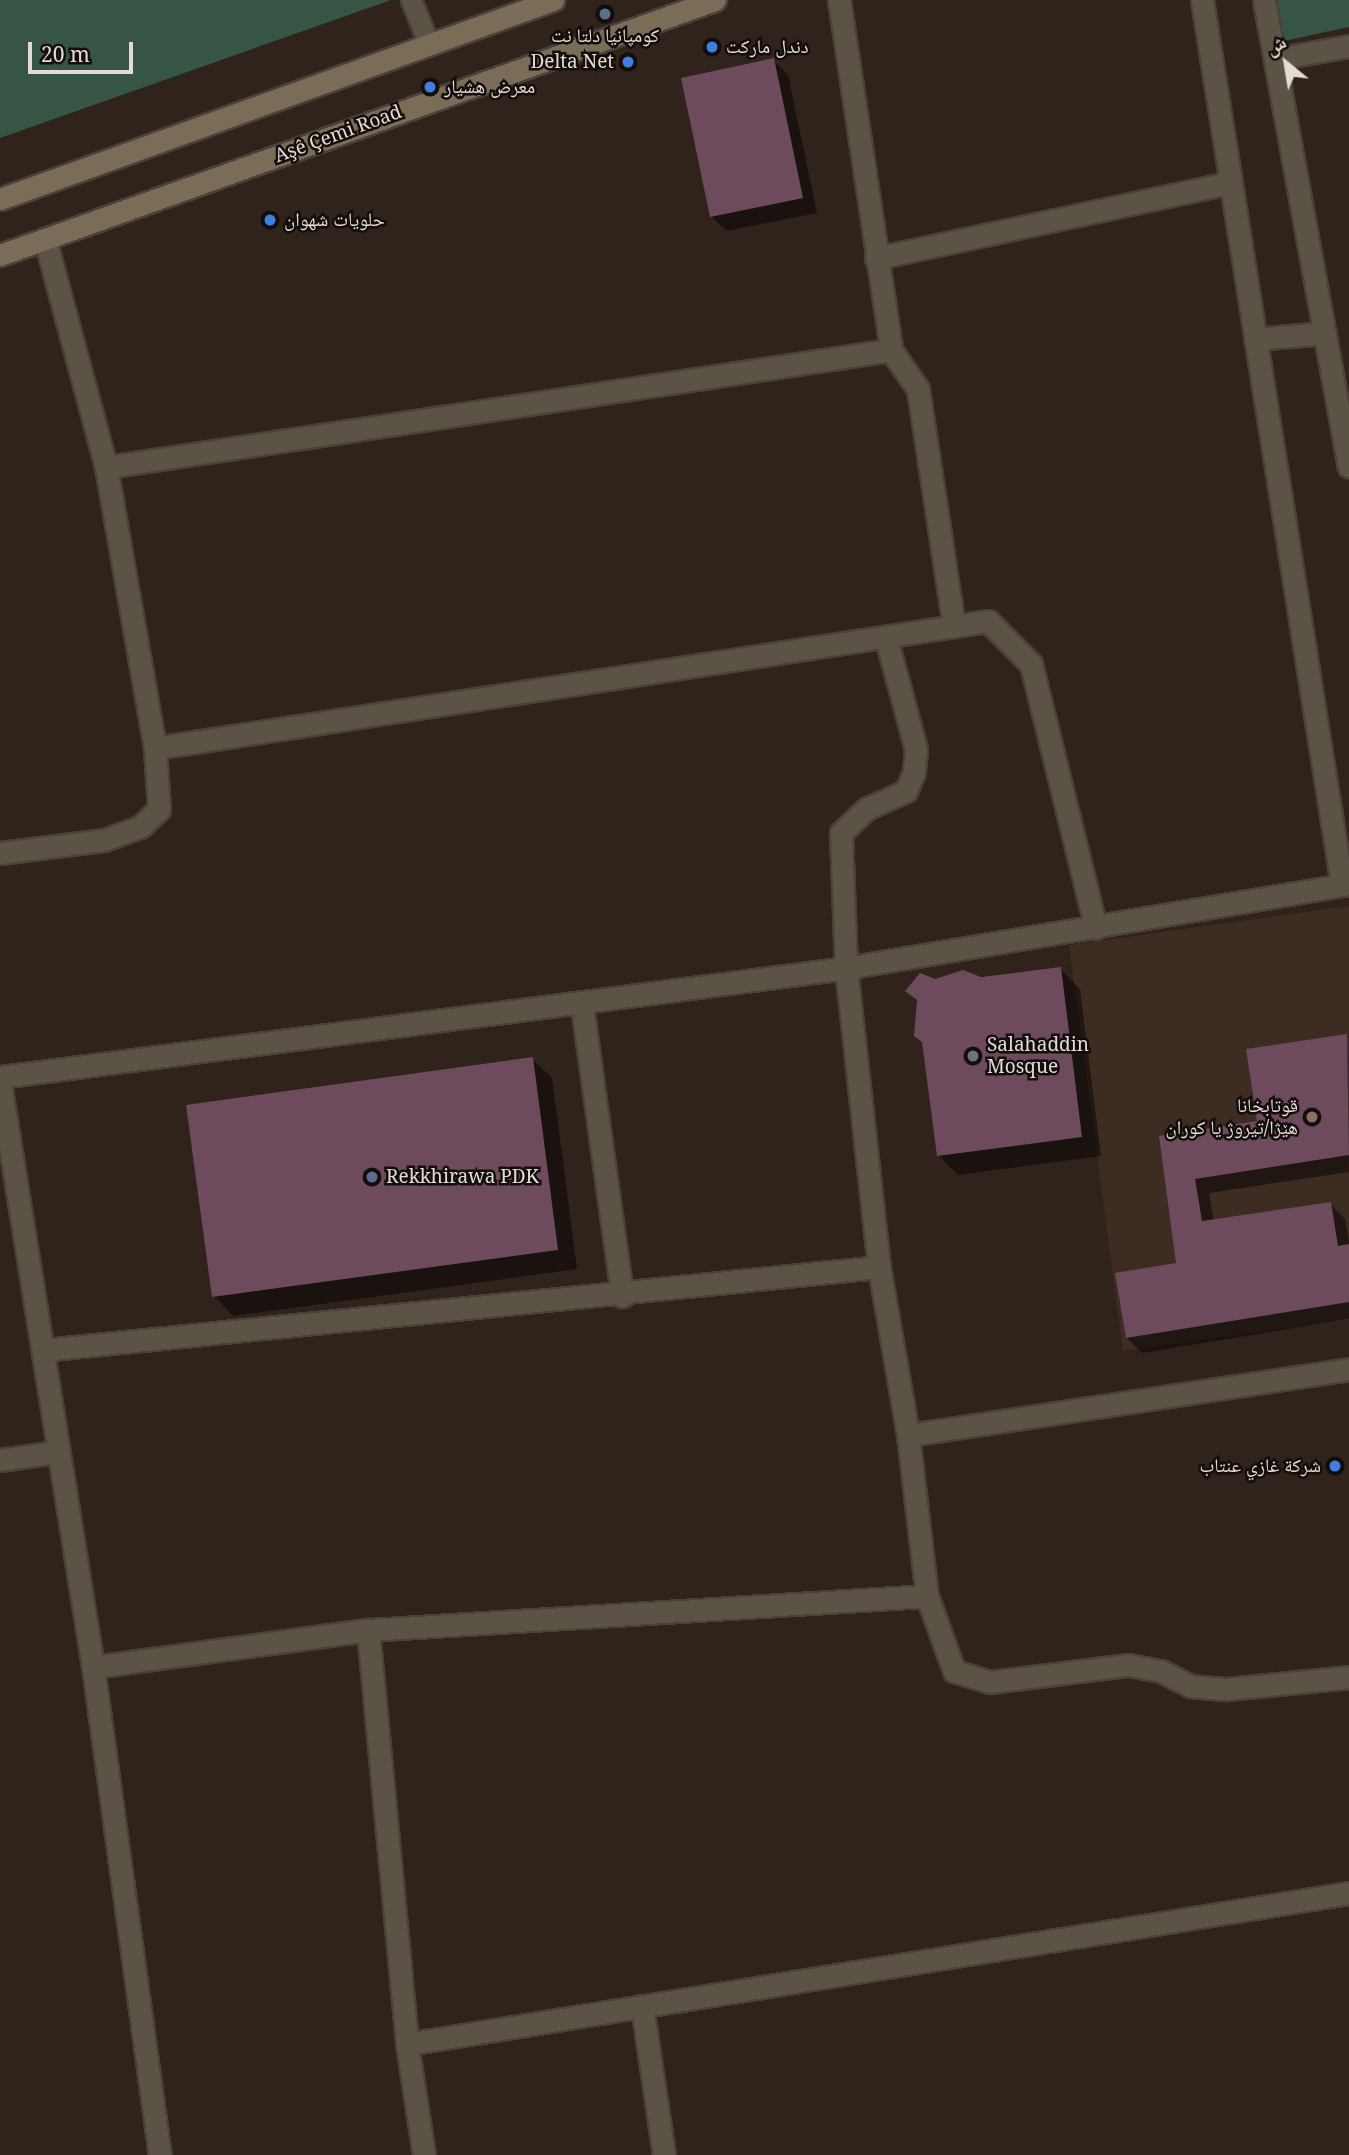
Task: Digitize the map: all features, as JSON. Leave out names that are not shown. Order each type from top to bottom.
[{"type":"main road","points":[[0,199],[553,0]]},
{"type":"main road","name":"Aşê Çemi Road","points":[[0,255],[715,0]]},
{"type":"street","points":[[839,0],[891,350],[918,389],[954,626]]},
{"type":"street","points":[[0,1077],[582,1006],[846,968],[1346,885],[1255,339],[1202,0]]},
{"type":"street","points":[[1264,0],[1349,466]]},
{"type":"street","points":[[1275,59],[1349,46]]},
{"type":"street","points":[[876,258],[1230,183]]},
{"type":"street","points":[[0,853],[104,840],[139,827],[159,809],[155,748],[106,467],[45,239]]},
{"type":"street","points":[[1255,339],[1325,333]]},
{"type":"street","points":[[106,467],[891,350]]},
{"type":"street","points":[[155,748],[988,621],[1031,664],[1096,928]]},
{"type":"street","points":[[886,638],[916,749],[914,772],[906,792],[866,809],[841,833],[846,968],[879,1267],[908,1435],[927,1596],[954,1671],[990,1682],[1129,1665],[1161,1671],[1190,1686],[1227,1689],[1349,1677]]},
{"type":"street","points":[[582,1006],[622,1296]]},
{"type":"street","points":[[0,1083],[43,1350],[56,1452],[93,1667],[160,2155]]},
{"type":"street","points":[[43,1350],[622,1296],[879,1267]]},
{"type":"street","points":[[908,1435],[1349,1369]]},
{"type":"street","points":[[0,1460],[56,1452]]},
{"type":"street","points":[[93,1667],[368,1630],[927,1596]]},
{"type":"street","points":[[368,1630],[407,2044],[424,2155]]},
{"type":"street","points":[[407,2044],[1349,1893]]},
{"type":"street","points":[[642,2006],[664,2155]]},
{"type":"lane","points":[[411,0],[429,44]]},
{"type":"shaded area","points":[[1349,906],[1349,1320],[1123,1351],[1069,945]]},
{"type":"green space","points":[[0,0],[391,0],[0,138]]},
{"type":"green space","points":[[1275,0],[1349,0],[1349,27],[1284,41]]},
{"type":"building","points":[[774,58],[803,198],[710,217],[681,78]]},
{"type":"building","points":[[1061,967],[1082,1137],[937,1156],[922,1042],[914,1036],[917,1000],[905,991],[920,973],[935,979],[963,970],[981,977]]},
{"type":"building","points":[[1347,1034],[1349,1155],[1195,1179],[1202,1221],[1331,1202],[1338,1246],[1349,1244],[1349,1302],[1126,1338],[1115,1273],[1176,1263],[1159,1136],[1257,1121],[1246,1049]]},
{"type":"building","name":"Rekkhirawa PDK","points":[[533,1057],[558,1250],[212,1297],[186,1105]]},
{"type":"place","name":"كومپانيا دلتا نت","points":[[605,14]]},
{"type":"place","name":"دندل مارکت","points":[[712,47]]},
{"type":"place","name":"Delta Net","points":[[628,62]]},
{"type":"place","name":"معرض هشيار","points":[[430,87]]},
{"type":"place","name":"حلويات شهوان","points":[[270,220]]},
{"type":"place","name":"Salahaddin Mosque","points":[[973,1056]]},
{"type":"place","name":"قوتابخانا هێژا/تيروژ يا كوران","points":[[1312,1117]]},
{"type":"place","name":"Rekkhirawa PDK","points":[[372,1177]]},
{"type":"place","name":"شركة غازي عنتاب","points":[[1335,1466]]}]
